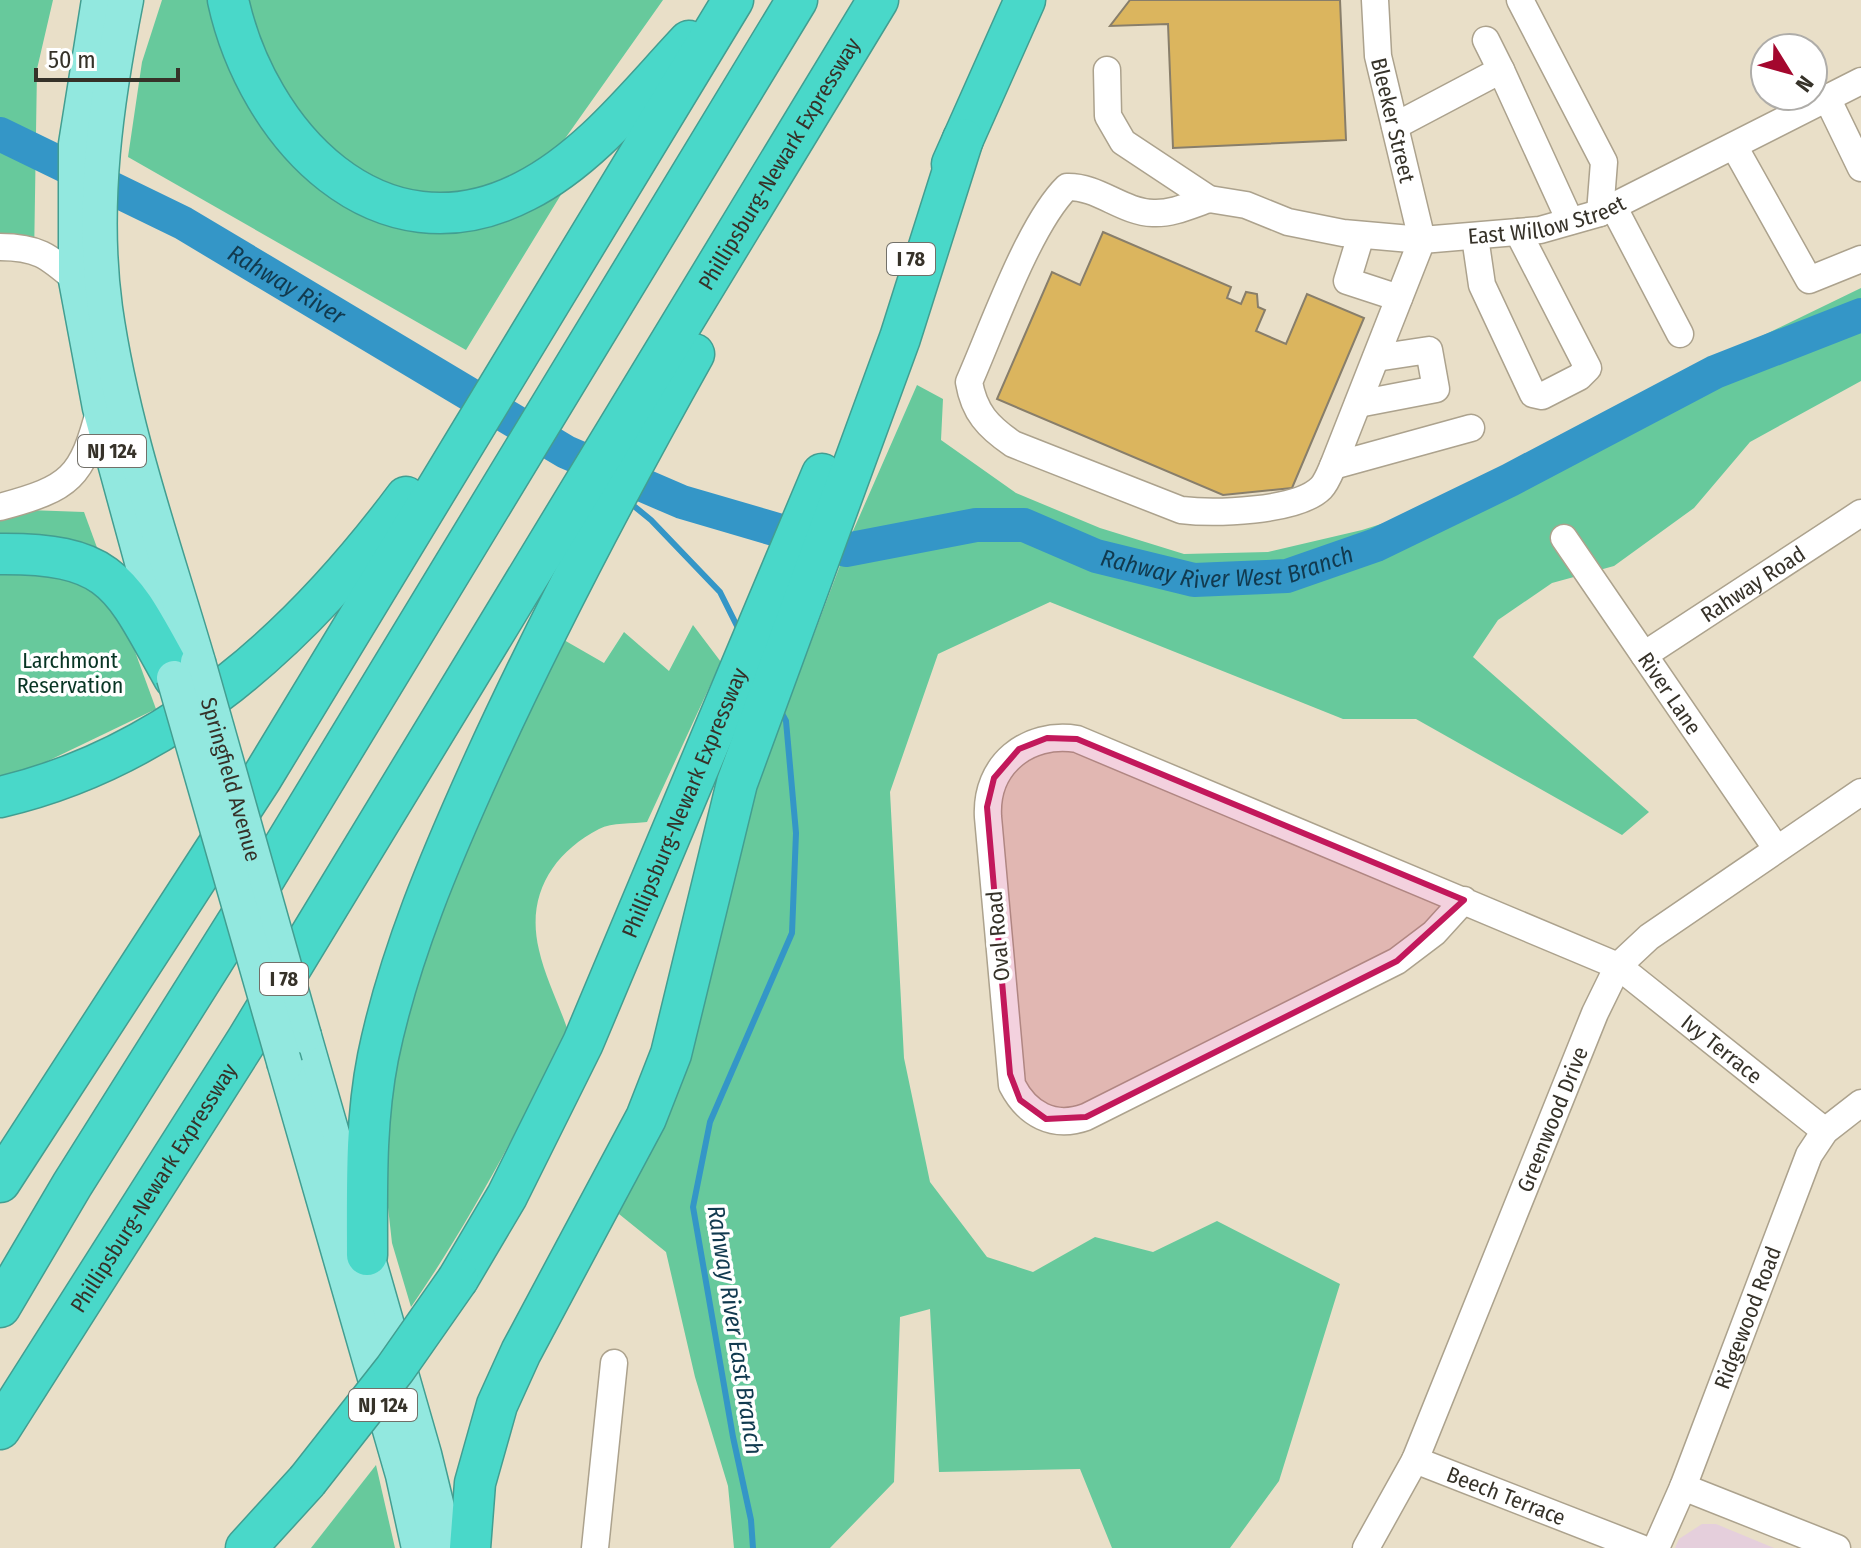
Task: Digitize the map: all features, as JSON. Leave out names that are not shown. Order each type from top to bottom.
[{"type":"highway","points":[[228,0],[241,47],[263,94],[289,135],[310,157],[350,188],[370,197],[391,205],[440,211],[503,200],[553,174],[597,137],[730,0]]},
{"type":"highway","points":[[0,1182],[253,792],[451,455],[481,418],[730,0]]},
{"type":"highway","points":[[0,1307],[72,1185],[255,894],[797,0]]},
{"type":"highway","points":[[367,1255],[369,1113],[383,1033],[407,952],[575,532],[820,128],[880,0]]},
{"type":"highway","points":[[470,1548],[475,1483],[497,1405],[521,1352],[635,1139],[671,1054],[727,816],[757,726],[816,522],[900,338],[963,139],[1025,0]]},
{"type":"highway","points":[[0,797],[70,775],[115,756],[193,711],[246,672],[306,616],[371,545],[429,466],[451,455]]},
{"type":"highway","name":"Phillipsburg-Newark Expressway","points":[[246,1548],[307,1481],[395,1369],[458,1279],[513,1184],[577,1056],[735,684],[816,522]]},
{"type":"highway","name":"Phillipsburg-Newark Expressway","points":[[0,1429],[575,532]]},
{"type":"highway","points":[[0,554],[63,557],[95,567],[107,575],[132,602],[186,670]]},
{"type":"highway","points":[[0,1278],[72,1185]]},
{"type":"highway","points":[[263,1548],[307,1481]]},
{"type":"main road","name":"Springfield Avenue","points":[[99,0],[92,121],[107,318],[186,670],[285,1065],[403,1475],[419,1548]]},
{"type":"main road","name":"Springfield Avenue","points":[[126,0],[92,121],[75,219],[76,280],[100,408],[304,1036],[424,1454],[447,1548]]},
{"type":"street","name":"Bleeker Street","points":[[1375,0],[1378,56],[1422,240]]},
{"type":"street","points":[[1520,0],[1604,162],[1607,210],[1680,334]]},
{"type":"street","points":[[1486,40],[1570,221]]},
{"type":"street","points":[[1107,70],[1108,116],[1123,142],[1209,199]]},
{"type":"street","points":[[1395,126],[1501,70]]},
{"type":"street","name":"East Willow Street","points":[[1829,97],[1861,81]]},
{"type":"street","points":[[1829,102],[1861,168]]},
{"type":"street","name":"East Willow Street","points":[[1209,199],[1246,205],[1288,222],[1361,235],[1422,240],[1518,232],[1607,210],[1800,112]]},
{"type":"street","points":[[1734,146],[1809,280],[1861,259]]},
{"type":"street","points":[[1209,199],[1174,211],[1151,213],[1082,187],[1067,187],[1052,202],[969,382],[972,405],[991,429],[1013,444],[1181,510],[1210,513],[1296,501],[1321,488],[1333,466],[1422,240]]},
{"type":"street","points":[[1475,237],[1482,285],[1533,394],[1542,396],[1579,377],[1588,368],[1518,232]]},
{"type":"street","points":[[1361,235],[1347,281],[1399,298]]},
{"type":"street","points":[[0,247],[32,248],[50,257],[76,280]]},
{"type":"street","points":[[1358,404],[1436,389],[1429,350],[1376,358]]},
{"type":"street","points":[[0,507],[66,482],[88,456],[100,408]]},
{"type":"street","points":[[1333,466],[1471,428]]},
{"type":"street","name":"Rahway Road","points":[[1644,655],[1861,513]]},
{"type":"street","name":"River Lane","points":[[1564,538],[1776,848]]},
{"type":"street","name":"Oval Road","points":[[1464,900],[1434,933],[1397,961],[1086,1117],[1063,1122],[1046,1119],[1031,1112],[1012,1085],[987,807],[994,778],[1007,759],[1033,742],[1062,736],[1077,739],[1464,900],[1618,966]]},
{"type":"street","name":"Greenwood Drive","points":[[1366,1548],[1415,1460],[1595,1013],[1618,966],[1649,937],[1861,792]]},
{"type":"street","name":"Ivy Terrace","points":[[1618,966],[1825,1131]]},
{"type":"street","name":"Ridgewood Road","points":[[1656,1548],[1683,1487],[1809,1155],[1825,1131],[1861,1103]]},
{"type":"street","points":[[595,1548],[614,1363]]},
{"type":"street","name":"Beech Terrace","points":[[1415,1460],[1641,1548]]},
{"type":"street","points":[[1683,1487],[1837,1548]]},
{"type":"highlighted area","points":[[1047,738],[1077,739],[1464,900],[1397,961],[1086,1117],[1046,1119],[1020,1100],[1010,1074],[987,807],[994,778],[1019,749]]},
{"type":"shaded area","points":[[1702,1524],[1716,1524],[1774,1548],[1675,1548],[1679,1539]]},
{"type":"green space","points":[[0,0],[53,0],[37,69],[34,259],[0,253]]},
{"type":"green space","points":[[162,0],[663,0],[552,157],[562,193],[466,350],[128,157],[142,62]]},
{"type":"green space","points":[[1861,288],[1861,381],[1750,442],[1694,508],[1614,566],[1552,583],[1498,620],[1473,657],[1649,812],[1622,835],[1416,719],[1343,719],[1050,602],[938,654],[890,792],[904,1058],[930,1182],[987,1257],[1033,1272],[1095,1237],[1153,1252],[1217,1221],[1340,1284],[1279,1481],[1230,1548],[1112,1548],[1080,1469],[939,1472],[930,1309],[900,1317],[894,1482],[830,1548],[734,1548],[728,1486],[695,1377],[666,1252],[619,1214],[655,1131],[734,846],[853,531],[917,385],[943,399],[941,440],[1016,493],[1100,528],[1184,554],[1268,552],[1362,530],[1451,502],[1737,348]]},
{"type":"green space","name":"Larchmont Reservation","points":[[0,509],[84,512],[156,709],[0,784]]},
{"type":"green space","points":[[693,625],[721,662],[647,822],[616,824],[599,829],[568,851],[546,879],[536,912],[536,931],[545,970],[568,1031],[475,1206],[411,1307],[392,1243],[379,1127],[405,1001],[446,881],[557,636],[604,663],[624,632],[669,671]]},
{"type":"green space","points":[[376,1465],[395,1548],[311,1548]]},
{"type":"building","points":[[1130,0],[1340,0],[1346,140],[1173,148],[1168,24],[1110,26]]},
{"type":"building","points":[[1103,232],[1231,287],[1227,298],[1241,304],[1246,292],[1257,294],[1258,307],[1265,310],[1256,331],[1286,344],[1307,294],[1364,318],[1292,488],[1223,495],[997,399],[1052,272],[1080,285]]},
{"type":"waterway","name":"Rahway River West Branch","points":[[0,134],[183,223],[566,452],[682,502],[846,550],[976,525],[1024,525],[1096,556],[1194,580],[1287,576],[1376,545],[1510,480],[1715,372],[1861,315]]},
{"type":"waterway","name":"Rahway River East Branch","points":[[566,452],[580,463]]},
{"type":"waterway","name":"Rahway River East Branch","points":[[629,502],[651,520],[720,592],[740,632]]},
{"type":"waterway","name":"Rahway River East Branch","points":[[753,1548],[751,1520],[733,1437],[693,1207],[710,1122],[792,933],[796,833],[786,721],[780,710]]},
{"type":"water label","name":"Rahway River","points":[[287,285]]}]
